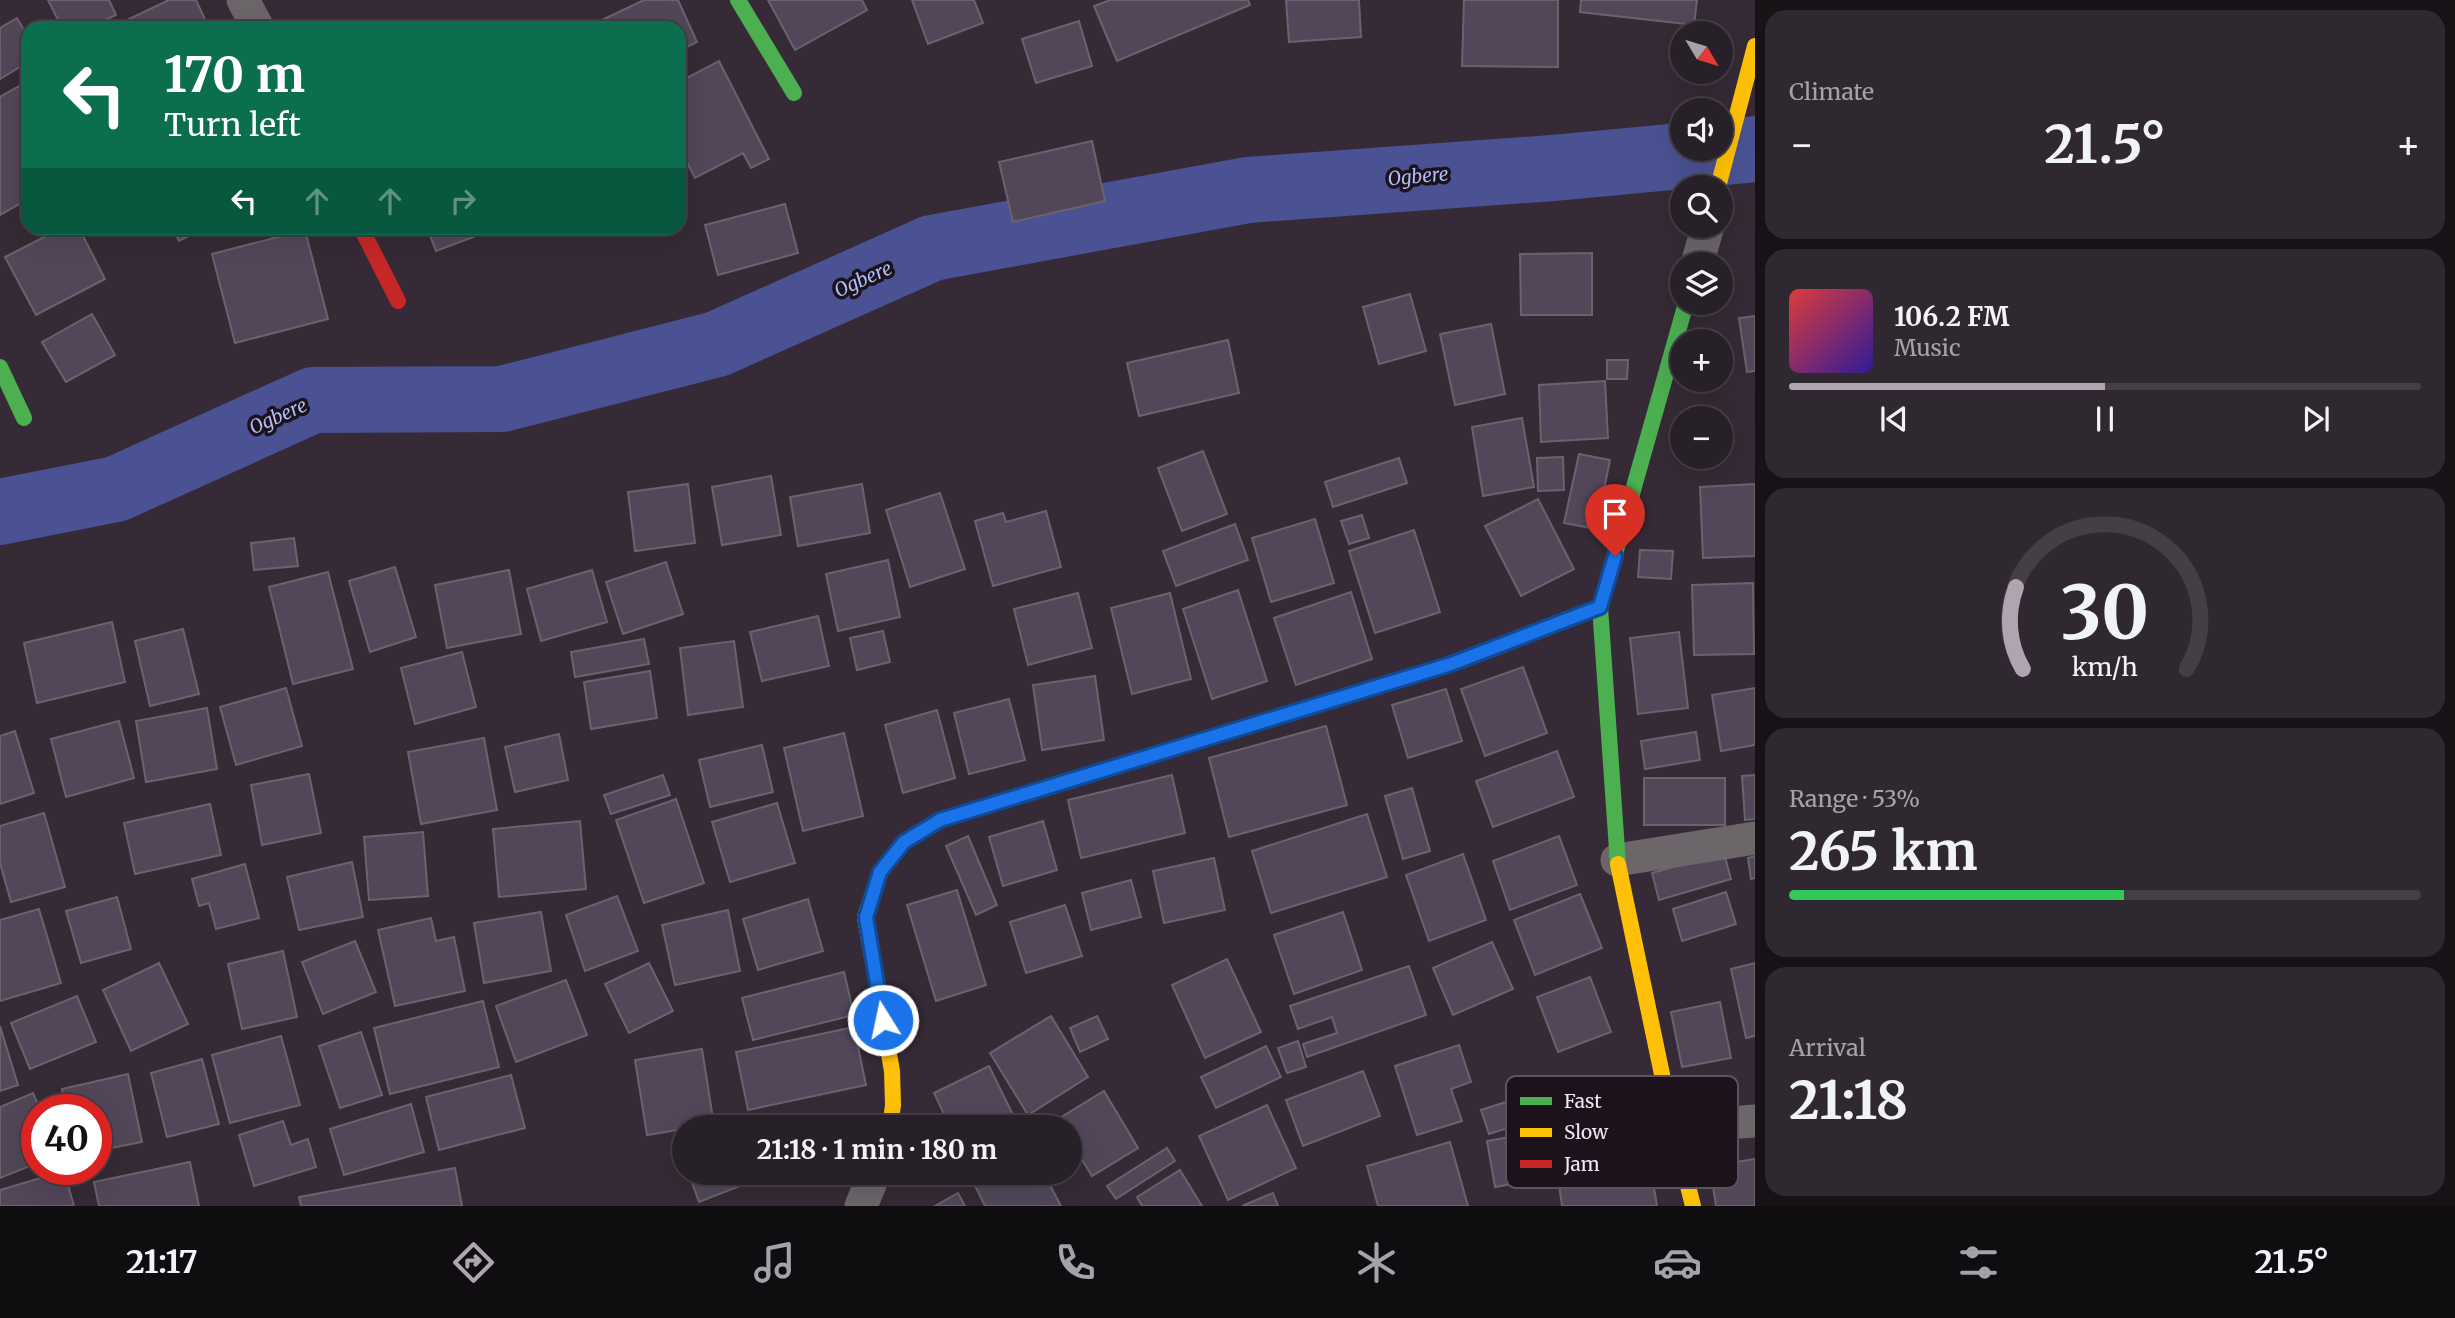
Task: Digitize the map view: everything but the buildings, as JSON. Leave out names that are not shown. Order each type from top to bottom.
[{"type":"street","points":[[243,0],[254,21]]},
{"type":"street","points":[[738,0],[794,93]]},
{"type":"street","points":[[1721,175],[1755,46]]},
{"type":"street","points":[[365,235],[398,300]]},
{"type":"street","points":[[1662,1076],[1617,860],[1600,607],[1683,315]]},
{"type":"street","points":[[0,367],[24,418]]},
{"type":"street","points":[[892,1115],[892,1071],[866,917],[880,872],[904,842],[940,820],[1451,664],[1600,607]]},
{"type":"street","points":[[1617,860],[1755,838]]},
{"type":"street","points":[[861,1206],[870,1185]]},
{"type":"street","points":[[1688,1188],[1692,1206]]},
{"type":"waterway","name":"Ogbere","points":[[0,512],[116,489],[313,400],[502,399],[717,344],[932,248],[1248,190],[1553,168],[1755,149]]},
{"type":"traffic: fast","points":[[738,0],[794,93]]},
{"type":"traffic: fast","points":[[1618,864],[1600,607],[1683,315]]},
{"type":"traffic: fast","points":[[0,367],[24,418]]},
{"type":"traffic: slow","points":[[1721,175],[1755,46]]},
{"type":"traffic: slow","points":[[892,1115],[892,1071],[865,917],[880,872],[904,842],[940,820],[1012,798]]},
{"type":"traffic: slow","points":[[1618,864],[1662,1076]]},
{"type":"traffic: slow","points":[[1688,1188],[1693,1206]]},
{"type":"traffic: jam","points":[[365,235],[398,301]]},
{"type":"traffic: jam","points":[[1012,798],[1451,664],[1600,607]]},
{"type":"route","points":[[883,1020],[866,917],[880,872],[904,842],[940,820],[1451,664],[1600,607],[1615,556]]}]
